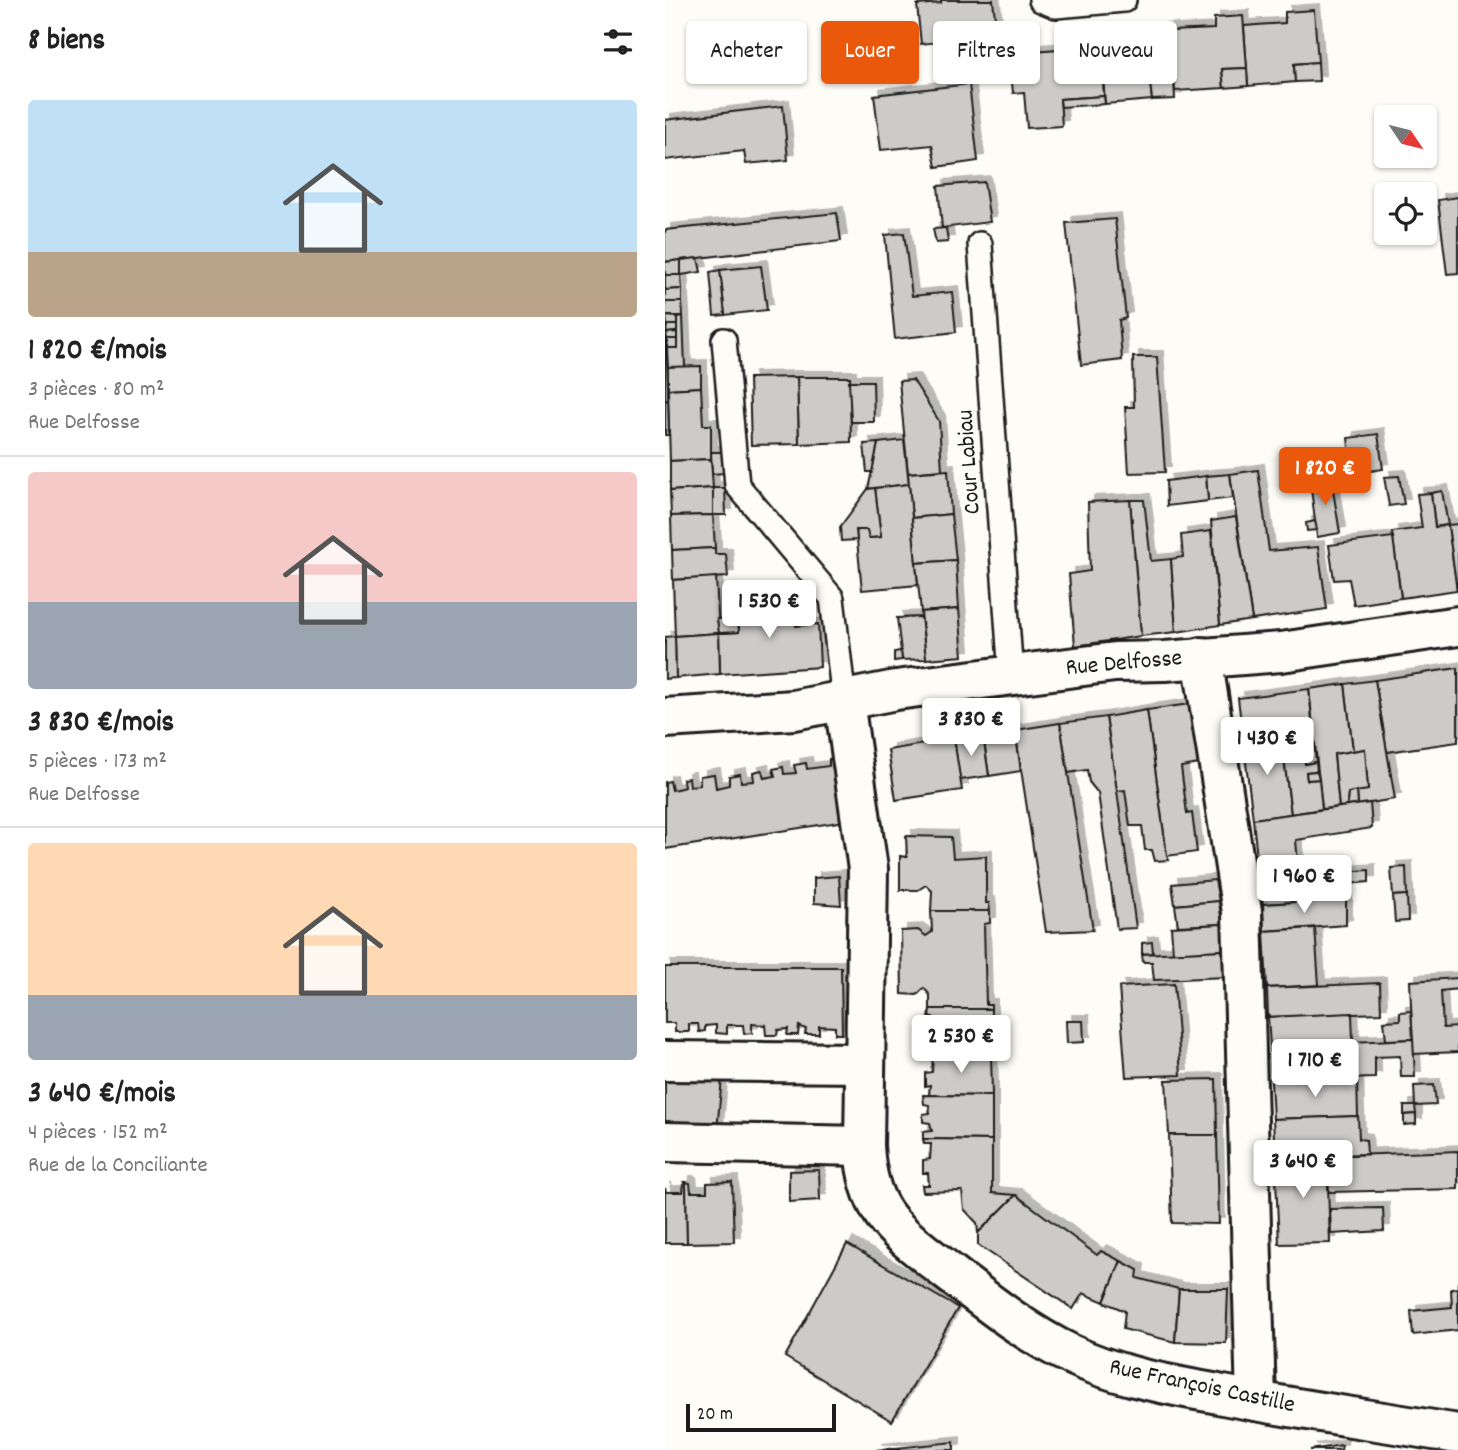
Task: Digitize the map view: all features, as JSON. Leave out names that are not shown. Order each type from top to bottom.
[{"type":"street","name":"Rue Delfosse","points":[[665,718],[794,710],[896,690],[1115,662],[1281,652],[1458,626]]},
{"type":"street","points":[[1202,657],[1242,912],[1255,1401]]},
{"type":"street","name":"Rue François Castille","points":[[844,701],[868,869],[865,1172],[877,1205],[889,1221],[905,1238],[988,1303],[1069,1354],[1123,1374],[1255,1401],[1458,1434]]},
{"type":"street","points":[[665,1061],[865,1063]]},
{"type":"street","points":[[665,1142],[864,1146]]},
{"type":"lane","points":[[1041,0],[1056,6],[1124,0]]},
{"type":"lane","name":"Cour Labiau","points":[[980,244],[1011,676]]},
{"type":"lane","points":[[724,340],[737,485],[832,598],[844,701]]},
{"type":"building","points":[[941,0],[993,0],[995,21],[933,21],[933,43],[921,44],[917,5],[941,3]]},
{"type":"building","points":[[1314,10],[1318,62],[1294,64],[1295,82],[1248,86],[1244,26],[1285,23],[1285,12]]},
{"type":"building","points":[[1243,16],[1247,68],[1222,69],[1224,88],[1175,91],[1177,31],[1214,29],[1214,18]]},
{"type":"building","points":[[1054,49],[1054,84],[1103,84],[1104,96],[1060,99],[1062,126],[1027,128],[1024,92],[1013,93],[1012,84],[1040,84],[1040,50]]},
{"type":"building","points":[[1318,62],[1319,81],[1295,82],[1294,64]]},
{"type":"building","points":[[1247,68],[1248,86],[1224,88],[1222,69]]},
{"type":"building","points":[[969,84],[978,161],[936,167],[932,145],[881,150],[874,95]]},
{"type":"building","points":[[1104,84],[1150,84],[1152,100],[1105,104]]},
{"type":"building","points":[[1150,84],[1174,84],[1175,99],[1152,100]]},
{"type":"building","points":[[1104,96],[1105,104],[1061,107],[1060,99]]},
{"type":"building","points":[[783,106],[788,160],[746,164],[744,151],[665,160],[665,120]]},
{"type":"building","points":[[984,182],[990,222],[942,228],[938,186]]},
{"type":"building","points":[[1458,197],[1458,273],[1447,274],[1438,200]]},
{"type":"building","points":[[837,213],[841,241],[665,262],[665,230]]},
{"type":"building","points":[[1115,219],[1126,318],[1119,320],[1122,360],[1081,365],[1066,223]]},
{"type":"building","points":[[946,228],[948,242],[936,243],[933,229]]},
{"type":"building","points":[[904,233],[912,296],[952,292],[956,332],[895,339],[885,235]]},
{"type":"building","points":[[698,258],[701,272],[681,275],[681,260]]},
{"type":"building","points":[[681,260],[681,275],[665,275],[665,262]]},
{"type":"building","points":[[761,266],[767,310],[725,315],[720,270]]},
{"type":"building","points":[[720,270],[725,315],[714,316],[710,272]]},
{"type":"building","points":[[665,275],[681,275],[682,289],[665,290]]},
{"type":"building","points":[[665,286],[668,400],[665,401]]},
{"type":"building","points":[[682,289],[682,302],[665,302],[665,290]]},
{"type":"building","points":[[665,302],[682,302],[683,316],[666,316]]},
{"type":"building","points":[[666,316],[677,317],[677,325],[667,325]]},
{"type":"building","points":[[683,316],[685,367],[668,367],[667,348],[677,348],[677,317]]},
{"type":"building","points":[[667,325],[677,325],[677,332],[666,333]]},
{"type":"building","points":[[677,332],[677,339],[667,339],[666,333]]},
{"type":"building","points":[[667,339],[677,339],[677,348],[667,348]]},
{"type":"building","points":[[1133,357],[1157,357],[1165,472],[1129,473],[1125,407],[1134,407]]},
{"type":"building","points":[[701,366],[701,387],[668,389],[668,367]]},
{"type":"building","points":[[797,377],[850,377],[851,442],[799,444]]},
{"type":"building","points":[[797,377],[799,444],[751,445],[749,378]]},
{"type":"building","points":[[913,380],[939,421],[942,470],[908,473],[899,381]]},
{"type":"building","points":[[849,381],[873,381],[874,422],[851,422]]},
{"type":"building","points":[[701,387],[703,425],[711,425],[711,459],[670,461],[668,389]]},
{"type":"building","points":[[668,400],[669,435],[665,435],[665,401]]},
{"type":"building","points":[[1378,434],[1383,469],[1352,474],[1348,438]]},
{"type":"building","points":[[904,440],[909,484],[868,489],[878,443]]},
{"type":"building","points":[[878,443],[872,472],[867,472],[864,444]]},
{"type":"building","points":[[711,452],[723,452],[724,473],[712,474]]},
{"type":"building","points":[[711,459],[713,488],[670,491],[670,461]]},
{"type":"building","points":[[948,470],[951,514],[912,518],[908,473]]},
{"type":"building","points":[[1258,470],[1269,551],[1318,547],[1327,609],[1252,620],[1230,474]]},
{"type":"building","points":[[1230,474],[1233,498],[1208,501],[1206,476]]},
{"type":"building","points":[[1206,476],[1208,501],[1167,506],[1166,481]]},
{"type":"building","points":[[1399,476],[1404,504],[1389,506],[1384,477]]},
{"type":"building","points":[[1331,478],[1340,533],[1317,537],[1310,480]]},
{"type":"building","points":[[909,484],[918,585],[862,590],[856,530],[867,530],[869,538],[881,537],[875,488]]},
{"type":"building","points":[[713,488],[713,515],[671,516],[670,491]]},
{"type":"building","points":[[713,488],[725,488],[726,515],[713,515]]},
{"type":"building","points":[[875,488],[881,537],[869,538],[867,530],[856,530],[857,540],[841,541],[840,527],[868,489]]},
{"type":"building","points":[[1442,491],[1448,525],[1435,527],[1431,493]]},
{"type":"building","points":[[1431,493],[1435,527],[1448,525],[1457,590],[1401,598],[1392,532],[1422,528],[1417,494]]},
{"type":"building","points":[[1130,500],[1144,500],[1151,561],[1171,559],[1176,632],[1141,636]]},
{"type":"building","points":[[1130,500],[1141,636],[1075,646],[1069,574],[1090,571],[1088,502]]},
{"type":"building","points":[[951,514],[956,560],[916,563],[912,518]]},
{"type":"building","points":[[713,515],[715,548],[672,550],[671,516]]},
{"type":"building","points":[[1236,517],[1252,620],[1220,625],[1211,521]]},
{"type":"building","points":[[1315,521],[1317,530],[1307,531],[1306,523]]},
{"type":"building","points":[[1458,524],[1458,590],[1457,590],[1448,525]]},
{"type":"building","points":[[1211,531],[1220,625],[1176,632],[1171,559],[1183,557],[1181,535]]},
{"type":"building","points":[[1393,537],[1401,598],[1354,605],[1349,579],[1334,580],[1329,545]]},
{"type":"building","points":[[715,548],[715,554],[726,554],[728,577],[673,580],[672,550]]},
{"type":"building","points":[[956,560],[959,609],[921,612],[916,563]]},
{"type":"building","points":[[716,577],[719,633],[675,636],[673,580]]},
{"type":"building","points":[[795,599],[796,626],[818,624],[820,667],[720,674],[719,633],[739,632],[737,603]]},
{"type":"building","points":[[959,609],[963,656],[926,659],[921,612]]},
{"type":"building","points":[[921,617],[926,659],[902,660],[897,618]]},
{"type":"building","points":[[738,618],[739,632],[719,633],[717,619]]},
{"type":"building","points":[[719,633],[720,674],[676,678],[675,636]]},
{"type":"building","points":[[675,636],[676,678],[665,679],[665,637]]},
{"type":"building","points":[[901,651],[902,660],[894,661],[894,652]]},
{"type":"building","points":[[1458,668],[1458,742],[1387,752],[1375,680]]},
{"type":"building","points":[[1375,680],[1395,799],[1358,805],[1357,791],[1368,790],[1365,749],[1353,751],[1345,684]]},
{"type":"building","points":[[1345,684],[1353,751],[1334,754],[1339,807],[1322,809],[1309,689]]},
{"type":"building","points":[[1309,689],[1316,762],[1305,764],[1304,755],[1284,757],[1281,735],[1243,739],[1238,698]]},
{"type":"building","points":[[1190,704],[1199,764],[1181,767],[1187,814],[1192,813],[1197,852],[1167,856],[1147,710]]},
{"type":"building","points":[[1147,710],[1169,860],[1155,861],[1152,850],[1145,850],[1142,826],[1130,826],[1125,790],[1117,791],[1106,717]]},
{"type":"building","points":[[1106,717],[1136,928],[1117,929],[1098,793],[1089,782],[1087,770],[1068,773],[1060,723]]},
{"type":"building","points":[[1060,723],[1093,930],[1046,932],[1015,730]]},
{"type":"building","points":[[1015,730],[1021,771],[989,776],[983,735]]},
{"type":"building","points":[[983,735],[989,776],[960,780],[954,739]]},
{"type":"building","points":[[1281,735],[1291,814],[1253,819],[1243,739]]},
{"type":"building","points":[[954,739],[962,790],[896,800],[888,750]]},
{"type":"building","points":[[1365,749],[1368,790],[1348,793],[1347,806],[1339,807],[1334,754]]},
{"type":"building","points":[[1304,755],[1305,764],[1316,762],[1317,771],[1306,772],[1307,780],[1319,779],[1322,809],[1291,814],[1284,757]]},
{"type":"building","points":[[837,758],[845,821],[665,849],[665,782],[670,781],[672,790],[684,787],[683,779],[689,778],[690,786],[700,785],[700,776],[714,774],[716,788],[729,785],[729,776],[740,774],[741,782],[754,781],[753,772],[762,770],[764,778],[775,776],[773,769],[783,767],[784,774],[796,773],[794,765],[806,763],[807,769],[829,766],[829,759]]},
{"type":"building","points":[[1317,771],[1319,779],[1307,780],[1306,772]]},
{"type":"building","points":[[1357,791],[1358,805],[1347,806],[1348,793]]},
{"type":"building","points":[[1370,803],[1372,828],[1296,840],[1299,875],[1259,878],[1253,819]]},
{"type":"building","points":[[906,836],[951,837],[953,858],[986,856],[986,903],[989,903],[990,911],[931,911],[932,891],[926,885],[918,890],[900,890],[900,856],[907,857]]},
{"type":"building","points":[[1406,867],[1407,895],[1393,896],[1391,868]]},
{"type":"building","points":[[1369,870],[1369,882],[1346,884],[1346,899],[1263,904],[1259,878]]},
{"type":"building","points":[[839,876],[841,905],[814,903],[814,878]]},
{"type":"building","points":[[1215,880],[1219,901],[1175,905],[1172,884]]},
{"type":"building","points":[[1407,895],[1408,921],[1395,922],[1393,896]]},
{"type":"building","points":[[1346,899],[1346,925],[1264,931],[1263,904]]},
{"type":"building","points":[[1219,901],[1222,924],[1178,926],[1175,905]]},
{"type":"building","points":[[931,911],[990,911],[990,923],[984,924],[986,1005],[991,1005],[991,1009],[930,1009],[930,995],[924,988],[917,995],[902,994],[901,931],[918,930],[926,936],[932,932]]},
{"type":"building","points":[[1222,924],[1224,950],[1173,953],[1171,927]]},
{"type":"building","points":[[1315,928],[1319,985],[1267,988],[1264,931]]},
{"type":"building","points":[[1152,942],[1153,953],[1142,954],[1142,943]]},
{"type":"building","points":[[1224,950],[1227,977],[1154,980],[1152,962],[1143,962],[1142,954]]},
{"type":"building","points":[[665,967],[841,967],[842,1034],[835,1034],[835,1027],[819,1026],[819,1034],[805,1034],[806,1029],[799,1026],[798,1035],[787,1035],[788,1029],[778,1030],[777,1035],[766,1035],[765,1025],[752,1024],[752,1033],[744,1034],[743,1025],[727,1025],[727,1034],[716,1033],[716,1025],[705,1026],[705,1031],[699,1032],[698,1024],[689,1024],[689,1032],[675,1032],[675,1023],[665,1023]]},
{"type":"building","points":[[1458,978],[1458,989],[1441,991],[1443,1028],[1458,1027],[1458,1052],[1413,1054],[1410,981]]},
{"type":"building","points":[[1380,983],[1381,1013],[1268,1017],[1267,988]]},
{"type":"building","points":[[1174,984],[1181,1075],[1126,1077],[1119,987]]},
{"type":"building","points":[[930,1009],[991,1009],[991,1053],[933,1053],[933,1037],[927,1037],[926,1028],[932,1028],[933,1017],[929,1017]]},
{"type":"building","points":[[1411,1011],[1413,1039],[1386,1040],[1384,1021],[1400,1020],[1400,1012]]},
{"type":"building","points":[[1352,1013],[1353,1042],[1270,1046],[1268,1017]]},
{"type":"building","points":[[1066,1021],[1083,1021],[1084,1042],[1067,1043]]},
{"type":"building","points":[[1413,1039],[1415,1077],[1401,1077],[1400,1056],[1375,1057],[1375,1078],[1271,1081],[1270,1046]]},
{"type":"building","points":[[933,1053],[991,1053],[992,1096],[929,1095],[930,1085],[925,1086],[925,1073],[932,1072]]},
{"type":"building","points":[[665,1077],[722,1078],[717,1130],[665,1130]]},
{"type":"building","points":[[1216,1079],[1217,1135],[1169,1135],[1166,1080]]},
{"type":"building","points":[[1357,1079],[1358,1116],[1273,1119],[1271,1081]]},
{"type":"building","points":[[1434,1085],[1436,1105],[1415,1106],[1414,1086]]},
{"type":"building","points":[[923,1095],[992,1096],[992,1140],[923,1139],[923,1132],[932,1131],[930,1123],[923,1122],[923,1114],[930,1113],[929,1105],[924,1104]]},
{"type":"building","points":[[1404,1106],[1415,1106],[1416,1114],[1404,1115]]},
{"type":"building","points":[[1416,1114],[1416,1124],[1404,1125],[1404,1115]]},
{"type":"building","points":[[1358,1116],[1359,1139],[1366,1140],[1367,1154],[1275,1157],[1273,1119]]},
{"type":"building","points":[[1169,1135],[1217,1135],[1219,1224],[1172,1223]]},
{"type":"building","points":[[923,1139],[992,1140],[992,1193],[1016,1195],[978,1233],[977,1223],[964,1209],[962,1191],[923,1192],[922,1185],[929,1185],[928,1173],[923,1173],[923,1160],[930,1159],[931,1144],[924,1144]]},
{"type":"building","points":[[1458,1151],[1458,1189],[1329,1192],[1327,1156]]},
{"type":"building","points":[[1327,1156],[1330,1243],[1279,1244],[1275,1157]]},
{"type":"building","points":[[819,1170],[820,1200],[789,1202],[789,1171]]},
{"type":"building","points":[[684,1182],[687,1243],[665,1243],[665,1188],[666,1192],[683,1192]]},
{"type":"building","points":[[686,1182],[690,1183],[691,1192],[707,1192],[707,1183],[732,1182],[734,1242],[687,1243]]},
{"type":"building","points":[[1016,1195],[1097,1255],[1101,1251],[1121,1261],[1104,1302],[1083,1293],[1073,1309],[978,1245],[978,1233]]},
{"type":"building","points":[[1383,1208],[1384,1231],[1331,1234],[1330,1209]]},
{"type":"building","points":[[847,1244],[958,1308],[892,1421],[785,1357]]},
{"type":"building","points":[[1121,1261],[1138,1270],[1137,1278],[1179,1289],[1175,1342],[1123,1329],[1125,1311],[1104,1302]]},
{"type":"building","points":[[1458,1288],[1458,1330],[1413,1335],[1411,1311],[1452,1307],[1451,1289]]},
{"type":"building","points":[[1179,1289],[1228,1289],[1226,1343],[1175,1342]]},
{"type":"building","points":[[954,1442],[954,1450],[876,1450]]},
{"type":"building","points":[[1342,1445],[1341,1450],[1310,1450]]}]
